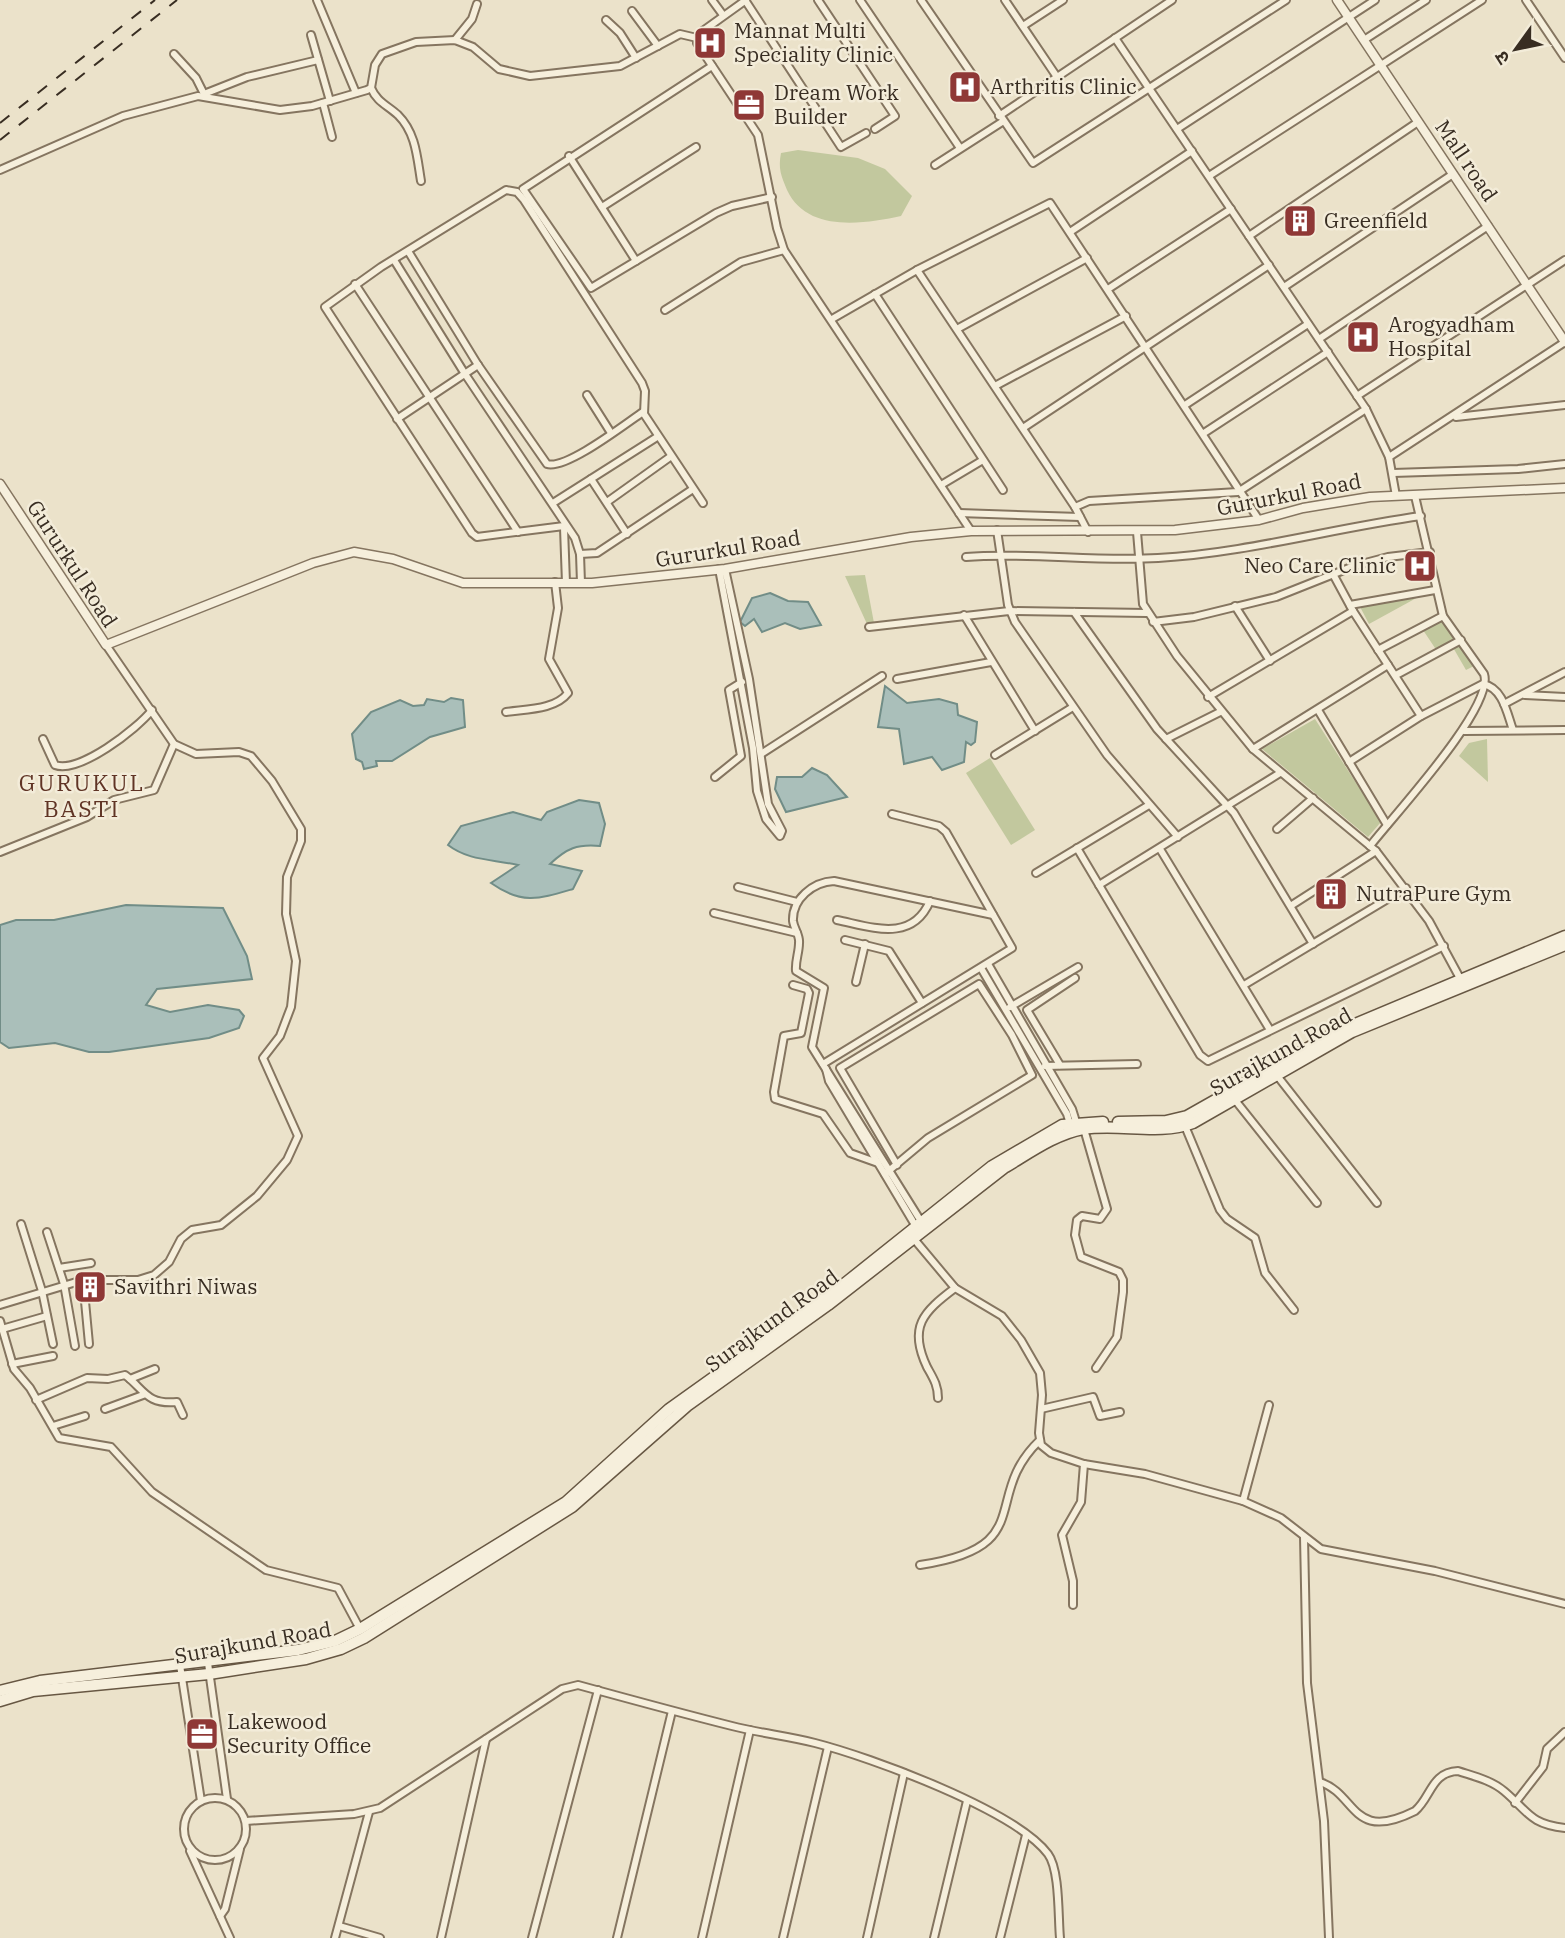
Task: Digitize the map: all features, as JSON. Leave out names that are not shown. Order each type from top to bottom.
[{"type":"main road","name":"Surajkund Road","points":[[0,1691],[40,1681],[209,1668],[319,1656],[364,1638],[572,1507],[687,1406],[1004,1168],[1076,1127],[1159,1122],[1181,1118],[1352,1032],[1565,936]]},
{"type":"main road","name":"Surajkund Road","points":[[1462,982],[1565,945]]},
{"type":"main road","name":"Surajkund Road","points":[[1076,1127],[1166,1129],[1185,1126],[1235,1100],[1274,1072]]},
{"type":"main road","name":"Surajkund Road","points":[[209,1668],[310,1648],[360,1629],[557,1508],[669,1409],[920,1230]]},
{"type":"main road","name":"Surajkund Road","points":[[0,1701],[33,1690],[181,1670]]},
{"type":"street","points":[[712,0],[723,16]]},
{"type":"street","points":[[697,38],[746,0],[841,147],[866,133]]},
{"type":"street","points":[[818,0],[895,116],[875,130]]},
{"type":"street","points":[[860,0],[960,148]]},
{"type":"street","points":[[921,0],[1001,119],[1035,163],[1286,0]]},
{"type":"street","points":[[1005,0],[1057,77]]},
{"type":"street","points":[[1023,26],[1063,0]]},
{"type":"street","points":[[935,165],[1057,77],[1172,0]]},
{"type":"street","name":"Mall road","points":[[1337,0],[1565,342]]},
{"type":"street","points":[[1177,129],[1375,0]]},
{"type":"street","points":[[1364,40],[1426,0]]},
{"type":"street","points":[[1209,176],[1482,0]]},
{"type":"street","points":[[1526,0],[1562,48],[1565,58]]},
{"type":"street","points":[[318,3],[356,93]]},
{"type":"street","points":[[455,40],[476,12],[477,4]]},
{"type":"street","points":[[632,11],[658,46]]},
{"type":"street","points":[[606,20],[620,33],[636,58]]},
{"type":"street","points":[[421,181],[412,135],[396,113],[377,99],[371,88],[375,65],[388,50],[416,42],[455,40],[477,50],[499,69],[519,75],[605,70],[636,58],[680,34],[697,38],[712,66],[758,135],[784,250],[971,531]]},
{"type":"street","points":[[311,35],[332,136]]},
{"type":"street","points":[[1115,38],[1366,409],[1389,457],[1396,496]]},
{"type":"street","points":[[174,54],[196,78],[204,95]]},
{"type":"street","points":[[0,170],[123,116],[204,95],[247,77],[318,60]]},
{"type":"street","points":[[712,66],[524,185],[523,190],[590,287],[724,209],[772,197]]},
{"type":"street","points":[[204,95],[267,109],[299,108],[371,88]]},
{"type":"street","points":[[1249,236],[1418,122]]},
{"type":"street","points":[[601,207],[696,147]]},
{"type":"street","points":[[1070,232],[1192,151]]},
{"type":"street","points":[[569,156],[636,261]]},
{"type":"street","points":[[1284,287],[1453,174]]},
{"type":"street","points":[[564,526],[477,537],[472,533],[325,309],[326,303],[503,191],[517,192],[643,385],[643,412],[657,438],[703,503]]},
{"type":"street","points":[[832,319],[1046,203],[1053,206],[1242,490],[1259,520]]},
{"type":"street","points":[[1108,289],[1231,209]]},
{"type":"street","points":[[1319,339],[1488,226]]},
{"type":"street","points":[[665,310],[741,262],[784,250]]},
{"type":"street","points":[[408,251],[478,365],[547,464],[555,466],[570,459],[643,412]]},
{"type":"street","points":[[957,329],[1087,258]]},
{"type":"street","points":[[394,260],[465,374],[553,503],[564,526],[577,541],[581,583]]},
{"type":"street","points":[[1357,396],[1565,260]]},
{"type":"street","points":[[1023,428],[1269,265]]},
{"type":"street","points":[[918,270],[1075,507],[1088,533]]},
{"type":"street","points":[[355,284],[518,532]]},
{"type":"street","points":[[875,294],[1003,490]]},
{"type":"street","points":[[995,386],[1126,316]]},
{"type":"street","points":[[1185,405],[1308,324]]},
{"type":"street","points":[[1389,457],[1565,342]]},
{"type":"street","points":[[1204,433],[1328,352]]},
{"type":"street","points":[[397,419],[478,365]]},
{"type":"street","points":[[587,396],[611,433]]},
{"type":"street","points":[[1452,417],[1565,405]]},
{"type":"street","points":[[1075,507],[1089,501],[1230,494],[1242,490],[1366,409]]},
{"type":"street","points":[[553,503],[657,438]]},
{"type":"street","points":[[607,502],[670,457]]},
{"type":"street","points":[[941,485],[983,460]]},
{"type":"street","points":[[1393,473],[1518,469],[1565,464]]},
{"type":"street","points":[[592,479],[627,534]]},
{"type":"street","name":"Gururkul Road","points":[[0,484],[106,645],[313,563],[354,552],[384,556],[463,583],[581,583],[656,579],[871,542],[971,531],[1137,532],[1259,520],[1335,502],[1396,496],[1565,488]]},
{"type":"street","points":[[580,554],[597,553],[693,489]]},
{"type":"street","points":[[1292,905],[1373,849],[1387,825],[1464,731],[1486,684],[1484,674],[1443,616],[1415,496]]},
{"type":"street","points":[[959,513],[1080,517]]},
{"type":"street","points":[[966,557],[1000,554],[1138,559],[1239,550],[1337,529],[1421,516]]},
{"type":"street","points":[[564,526],[566,583]]},
{"type":"street","points":[[998,530],[1009,611],[1107,755],[1178,837]]},
{"type":"street","points":[[1137,532],[1141,597],[1153,622],[1208,697],[1253,749],[1373,849],[1406,888],[1444,946],[1462,982]]},
{"type":"street","points":[[1153,622],[1194,617],[1288,593],[1334,574],[1388,557],[1430,552]]},
{"type":"street","points":[[722,569],[749,679],[769,808],[782,831],[780,836],[766,819],[760,803],[722,569]]},
{"type":"street","points":[[1334,574],[1351,608],[1421,716]]},
{"type":"street","points":[[506,712],[551,705],[562,700],[568,693],[549,659],[558,608],[555,582]]},
{"type":"street","points":[[1208,697],[1270,661],[1351,608],[1436,590]]},
{"type":"street","points":[[1235,606],[1270,661]]},
{"type":"street","points":[[869,627],[1009,611],[1147,613]]},
{"type":"street","points":[[1074,612],[1166,739],[1229,806],[1292,905],[1313,944]]},
{"type":"street","points":[[964,615],[1035,731]]},
{"type":"street","points":[[1378,650],[1443,616]]},
{"type":"street","points":[[1395,675],[1461,640]]},
{"type":"street","points":[[0,1305],[64,1284],[83,1280],[138,1280],[163,1269],[187,1233],[199,1227],[221,1226],[257,1196],[288,1160],[298,1142],[298,1136],[262,1058],[280,1037],[291,1007],[296,961],[286,914],[287,877],[302,833],[272,781],[251,756],[239,752],[196,754],[174,744],[106,645]]},
{"type":"street","points":[[897,679],[991,662]]},
{"type":"street","points":[[1253,749],[1388,665]]},
{"type":"street","points":[[1504,704],[1565,672]]},
{"type":"street","points":[[761,754],[882,676]]},
{"type":"street","points":[[715,777],[741,756],[741,741],[729,690],[749,679]]},
{"type":"street","points":[[1486,684],[1497,692],[1513,730]]},
{"type":"street","points":[[1349,762],[1421,716],[1486,684]]},
{"type":"street","points":[[1523,695],[1565,697]]},
{"type":"street","points":[[995,755],[1073,707]]},
{"type":"street","points":[[43,739],[55,765],[76,765],[134,729],[152,710]]},
{"type":"street","points":[[1318,710],[1387,825]]},
{"type":"street","points":[[1166,739],[1220,712]]},
{"type":"street","points":[[1464,731],[1565,730]]},
{"type":"street","points":[[0,852],[87,817],[114,800],[155,790],[174,744]]},
{"type":"street","points":[[1099,885],[1280,772]]},
{"type":"street","points":[[1277,829],[1313,798]]},
{"type":"street","points":[[1036,873],[1149,805]]},
{"type":"street","points":[[824,1066],[1012,948],[943,829],[892,814]]},
{"type":"street","points":[[1076,848],[1203,1058],[1210,1060],[1444,946]]},
{"type":"street","points":[[1160,849],[1270,1030]]},
{"type":"street","points":[[920,1564],[954,1559],[977,1550],[990,1540],[1002,1522],[1026,1455],[1040,1440],[1040,1373],[1021,1340],[1002,1315],[955,1288],[824,1066],[812,1043],[824,988],[796,971],[800,941],[793,920],[797,902],[809,890],[829,881],[993,915]]},
{"type":"street","points":[[738,887],[797,902]]},
{"type":"street","points":[[1244,985],[1406,888]]},
{"type":"street","points":[[837,920],[898,929],[922,917],[930,901]]},
{"type":"street","points":[[714,913],[797,933]]},
{"type":"street","points":[[845,940],[883,948],[892,954],[922,1003]]},
{"type":"street","points":[[856,982],[865,944]]},
{"type":"street","points":[[985,966],[1020,1032],[1043,1066]]},
{"type":"street","points":[[1009,1008],[1078,967]]},
{"type":"street","points":[[1060,1065],[1029,1015],[1028,1007],[1075,978]]},
{"type":"street","points":[[888,1172],[897,1165],[928,1138],[1032,1075],[1012,1035],[979,984],[840,1068],[897,1165]]},
{"type":"street","points":[[793,985],[807,989],[809,993],[801,1032],[784,1036],[774,1091],[775,1099],[823,1114],[850,1153],[878,1163]]},
{"type":"street","points":[[1009,1008],[1020,1020],[1076,1127],[1107,1209],[1100,1219],[1082,1216],[1074,1227],[1078,1249],[1088,1262],[1119,1272],[1124,1283],[1117,1338],[1096,1368]]},
{"type":"street","points":[[1020,1020],[1029,1015]]},
{"type":"street","points":[[1012,1035],[1020,1032]]},
{"type":"street","points":[[1043,1066],[1137,1064]]},
{"type":"street","points":[[824,1066],[829,1082],[878,1163],[888,1172]]},
{"type":"street","points":[[1274,1072],[1377,1203]]},
{"type":"street","points":[[1235,1100],[1317,1203]]},
{"type":"street","points":[[1185,1126],[1220,1210],[1227,1219],[1255,1238],[1265,1273],[1294,1310]]},
{"type":"street","points":[[21,1224],[42,1291],[52,1345]]},
{"type":"street","points":[[47,1232],[64,1284],[75,1346]]},
{"type":"street","points":[[59,1268],[91,1263]]},
{"type":"street","points":[[83,1280],[89,1344]]},
{"type":"street","points":[[938,1398],[937,1384],[921,1352],[918,1327],[929,1309],[955,1288]]},
{"type":"street","points":[[2,1329],[47,1316]]},
{"type":"street","points":[[0,1321],[4,1346],[12,1364],[60,1439],[111,1447],[152,1492],[266,1570],[338,1588],[360,1629]]},
{"type":"street","points":[[12,1364],[53,1356]]},
{"type":"street","points":[[130,1380],[155,1369]]},
{"type":"street","points":[[37,1400],[89,1378],[108,1380],[125,1375],[143,1395]]},
{"type":"street","points":[[104,1409],[143,1395],[177,1402],[183,1415]]},
{"type":"street","points":[[1041,1409],[1090,1397],[1096,1401],[1100,1416],[1120,1412]]},
{"type":"street","points":[[1243,1502],[1269,1405]]},
{"type":"street","points":[[54,1426],[85,1416]]},
{"type":"street","points":[[1040,1440],[1051,1453],[1084,1464],[1145,1474],[1243,1502],[1281,1518],[1321,1549],[1435,1571],[1565,1604]]},
{"type":"street","points":[[1073,1605],[1071,1569],[1062,1535],[1081,1502],[1084,1464]]},
{"type":"street","points":[[1304,1537],[1307,1683],[1320,1782],[1329,1938]]},
{"type":"street","points":[[209,1668],[227,1800]]},
{"type":"street","points":[[181,1670],[201,1801]]},
{"type":"street","points":[[246,1821],[369,1812],[389,1804],[568,1685],[828,1747],[904,1773],[967,1801],[1026,1835],[1051,1860],[1060,1938]]},
{"type":"street","points":[[532,1938],[598,1690]]},
{"type":"street","points":[[617,1938],[672,1710]]},
{"type":"street","points":[[702,1938],[750,1730]]},
{"type":"street","points":[[1515,1803],[1539,1775],[1547,1749],[1565,1732]]},
{"type":"street","points":[[440,1938],[486,1739]]},
{"type":"street","points":[[783,1938],[828,1747]]},
{"type":"street","points":[[1320,1782],[1330,1787],[1358,1816],[1368,1820],[1392,1819],[1422,1806],[1431,1785],[1452,1771],[1492,1783],[1535,1819],[1565,1828]]},
{"type":"street","points":[[867,1938],[904,1773]]},
{"type":"street","points":[[220,1916],[225,1909],[246,1835],[246,1821],[239,1808],[227,1800],[214,1797],[201,1801],[185,1818],[186,1841],[220,1916],[230,1938]]},
{"type":"street","points":[[934,1938],[967,1801]]},
{"type":"street","points":[[335,1938],[369,1812]]},
{"type":"street","points":[[1000,1938],[1026,1835]]},
{"type":"street","points":[[186,1841],[193,1852],[204,1859],[217,1861],[230,1857],[240,1849]]},
{"type":"street","points":[[339,1926],[379,1938]]},
{"type":"green space","points":[[798,150],[858,158],[885,169],[912,196],[901,216],[854,223],[822,219],[796,204],[783,180],[780,168],[781,153]]},
{"type":"green space","points":[[865,575],[874,623],[867,624],[845,576]]},
{"type":"green space","points":[[1431,590],[1369,624],[1357,601]]},
{"type":"green space","points":[[1442,619],[1476,665],[1466,670],[1451,644],[1437,651],[1423,630]]},
{"type":"green space","points":[[1315,719],[1381,822],[1368,837],[1262,749]]},
{"type":"green space","points":[[1487,739],[1488,782],[1459,756],[1469,743]]},
{"type":"green space","points":[[990,758],[1035,830],[1011,845],[966,773]]},
{"type":"water","points":[[770,593],[788,601],[808,602],[821,625],[800,629],[785,623],[762,632],[754,619],[745,626],[740,622],[752,598]]},
{"type":"water","points":[[885,686],[907,703],[939,699],[957,704],[958,715],[977,722],[975,742],[971,745],[966,742],[964,762],[942,770],[932,757],[904,764],[899,729],[878,727]]},
{"type":"water","points":[[451,698],[463,700],[465,727],[430,737],[392,761],[376,761],[377,766],[364,769],[362,762],[356,759],[352,734],[371,712],[400,700],[413,706],[424,705],[427,699],[444,702]]},
{"type":"water","points":[[812,768],[827,775],[847,797],[786,812],[775,789],[777,777],[802,777]]},
{"type":"water","points":[[579,800],[599,803],[605,824],[600,846],[573,848],[550,864],[582,871],[573,889],[531,898],[512,895],[491,883],[518,865],[473,857],[448,845],[461,826],[513,812],[541,820],[547,812]]},
{"type":"water","points":[[126,905],[223,908],[247,956],[252,979],[157,989],[146,1005],[170,1012],[208,1005],[239,1010],[244,1016],[239,1028],[209,1038],[109,1052],[89,1052],[55,1043],[9,1048],[0,1042],[0,925],[16,920],[54,920]]},
{"type":"railway","points":[[0,123],[155,0]]},
{"type":"railway","points":[[0,140],[177,0]]},
{"type":"place","name":"Mannat Multi Speciality Clinic","points":[[710,43]]},
{"type":"place","name":"Arthritis Clinic","points":[[965,87]]},
{"type":"place","name":"Dream Work Builder","points":[[749,105]]},
{"type":"place","name":"Greenfield","points":[[1300,221]]},
{"type":"place","name":"Arogyadham Hospital","points":[[1363,337]]},
{"type":"place","name":"Neo Care Clinic","points":[[1420,566]]},
{"type":"place","name":"NutraPure Gym","points":[[1331,894]]},
{"type":"place","name":"Savithri Niwas","points":[[90,1287]]},
{"type":"place","name":"Lakewood Security Office","points":[[202,1734]]},
{"type":"district","name":"GURUKUL BASTI","points":[[82,796]]}]
